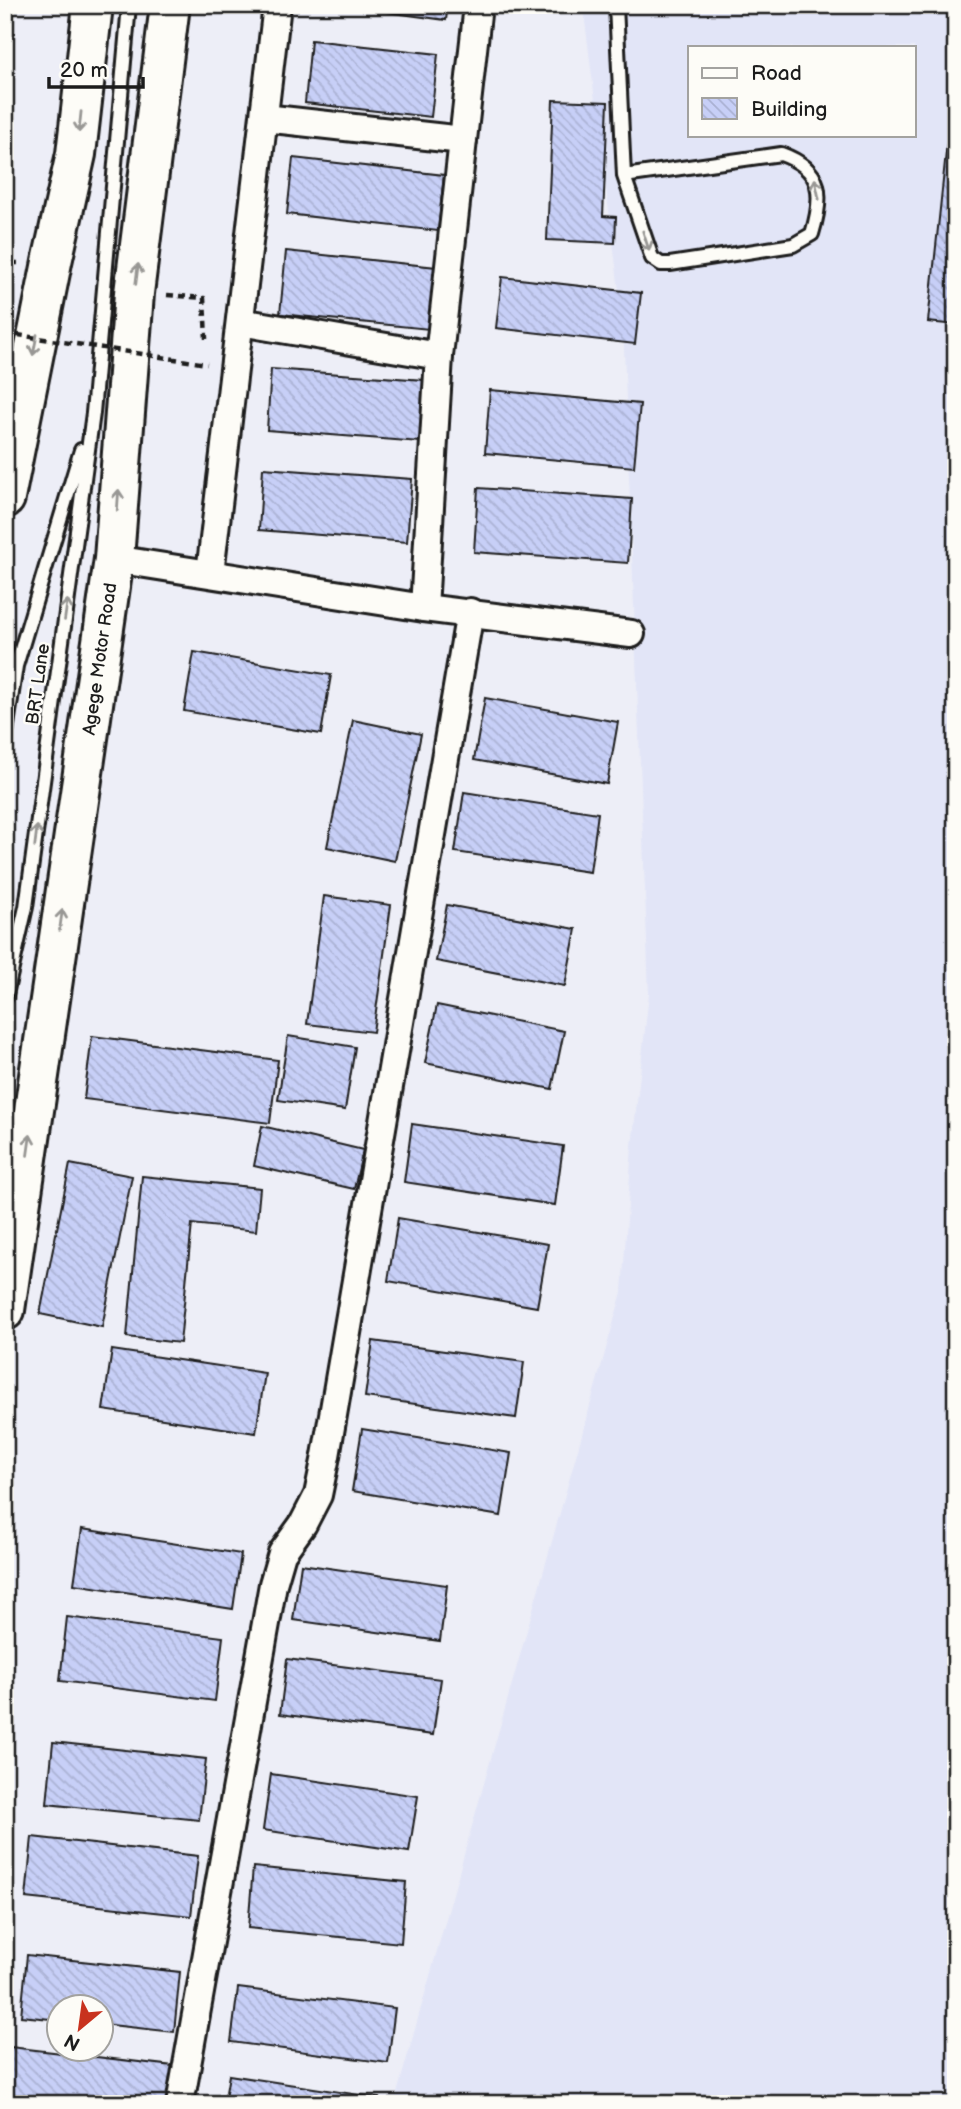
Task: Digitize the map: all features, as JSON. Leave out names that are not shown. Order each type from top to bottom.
[{"type":"highway","points":[[5,498],[51,262],[76,154],[93,5]]},
{"type":"highway","name":"Agege Motor Road","points":[[5,1310],[114,559],[134,293],[170,5]]},
{"type":"street","points":[[210,573],[277,5]]},
{"type":"street","points":[[424,608],[439,356],[478,5]]},
{"type":"street","points":[[264,117],[463,140]]},
{"type":"street","points":[[240,322],[439,356]]},
{"type":"street","points":[[114,559],[424,608],[631,634]]},
{"type":"street","points":[[180,2104],[273,1584],[282,1553],[303,1524],[318,1495],[326,1456],[471,612]]},
{"type":"lane","name":"BRT Lane","points":[[5,999],[26,907],[93,413],[129,5]]},
{"type":"lane","points":[[616,5],[624,176],[652,258],[661,264],[793,245],[812,233],[821,194],[813,174],[796,160],[780,154],[624,176]]},
{"type":"lane","name":"BRT Lane","points":[[5,739],[16,666],[93,413]]},
{"type":"path","points":[[5,333],[207,363],[204,298],[134,293]]},
{"type":"shaded area","points":[[583,5],[956,5],[956,2104],[394,2104],[622,1292],[632,1146],[649,994],[623,322]]},
{"type":"building","points":[[335,5],[448,5],[446,20]]},
{"type":"building","points":[[311,40],[438,54],[431,117],[305,103]]},
{"type":"building","points":[[956,77],[956,325],[928,322]]},
{"type":"building","points":[[553,100],[608,102],[603,216],[616,217],[615,243],[547,240]]},
{"type":"building","points":[[293,158],[444,175],[438,231],[287,214]]},
{"type":"building","points":[[286,251],[436,267],[429,329],[280,314]]},
{"type":"building","points":[[502,277],[641,293],[635,344],[496,328]]},
{"type":"building","points":[[271,369],[424,380],[420,442],[267,430]]},
{"type":"building","points":[[490,390],[640,404],[634,467],[485,453]]},
{"type":"building","points":[[263,468],[412,479],[407,542],[259,530]]},
{"type":"building","points":[[478,488],[632,499],[628,563],[474,552]]},
{"type":"building","points":[[194,652],[331,675],[321,734],[184,711]]},
{"type":"building","points":[[485,698],[618,722],[607,784],[474,760]]},
{"type":"building","points":[[353,720],[421,734],[395,861],[327,847]]},
{"type":"building","points":[[464,792],[598,813],[590,872],[455,852]]},
{"type":"building","points":[[324,896],[391,905],[373,1032],[307,1024]]},
{"type":"building","points":[[447,905],[576,929],[565,986],[436,961]]},
{"type":"building","points":[[437,1005],[564,1031],[552,1089],[425,1063]]},
{"type":"building","points":[[92,1036],[278,1060],[270,1123],[84,1099]]},
{"type":"building","points":[[288,1036],[355,1047],[345,1110],[278,1100]]},
{"type":"building","points":[[412,1124],[563,1146],[555,1205],[404,1182]]},
{"type":"building","points":[[262,1126],[363,1150],[354,1189],[254,1166]]},
{"type":"building","points":[[70,1164],[132,1176],[102,1327],[40,1314]]},
{"type":"building","points":[[142,1176],[260,1188],[256,1231],[192,1224],[180,1343],[127,1337]]},
{"type":"building","points":[[398,1218],[548,1244],[537,1307],[388,1281]]},
{"type":"building","points":[[373,1341],[524,1362],[516,1418],[365,1397]]},
{"type":"building","points":[[112,1350],[265,1373],[256,1433],[103,1410]]},
{"type":"building","points":[[362,1429],[511,1453],[501,1516],[352,1491]]},
{"type":"building","points":[[82,1529],[241,1554],[233,1609],[74,1584]]},
{"type":"building","points":[[301,1564],[447,1585],[440,1641],[293,1620]]},
{"type":"building","points":[[67,1617],[223,1637],[215,1701],[60,1681]]},
{"type":"building","points":[[287,1659],[441,1679],[433,1735],[280,1714]]},
{"type":"building","points":[[53,1742],[206,1759],[199,1820],[47,1804]]},
{"type":"building","points":[[271,1774],[418,1796],[409,1852],[263,1830]]},
{"type":"building","points":[[32,1837],[198,1856],[191,1916],[26,1898]]},
{"type":"building","points":[[253,1867],[406,1882],[401,1943],[248,1928]]},
{"type":"building","points":[[27,1955],[180,1972],[174,2032],[116,2026],[116,1994],[46,1994],[46,2019],[21,2016]]},
{"type":"building","points":[[238,1988],[395,2008],[388,2063],[231,2042]]},
{"type":"building","points":[[10,2047],[46,2051],[46,2064],[116,2064],[116,2059],[173,2066],[169,2104],[5,2104]]},
{"type":"building","points":[[229,2075],[379,2098],[378,2104],[224,2104]]}]
